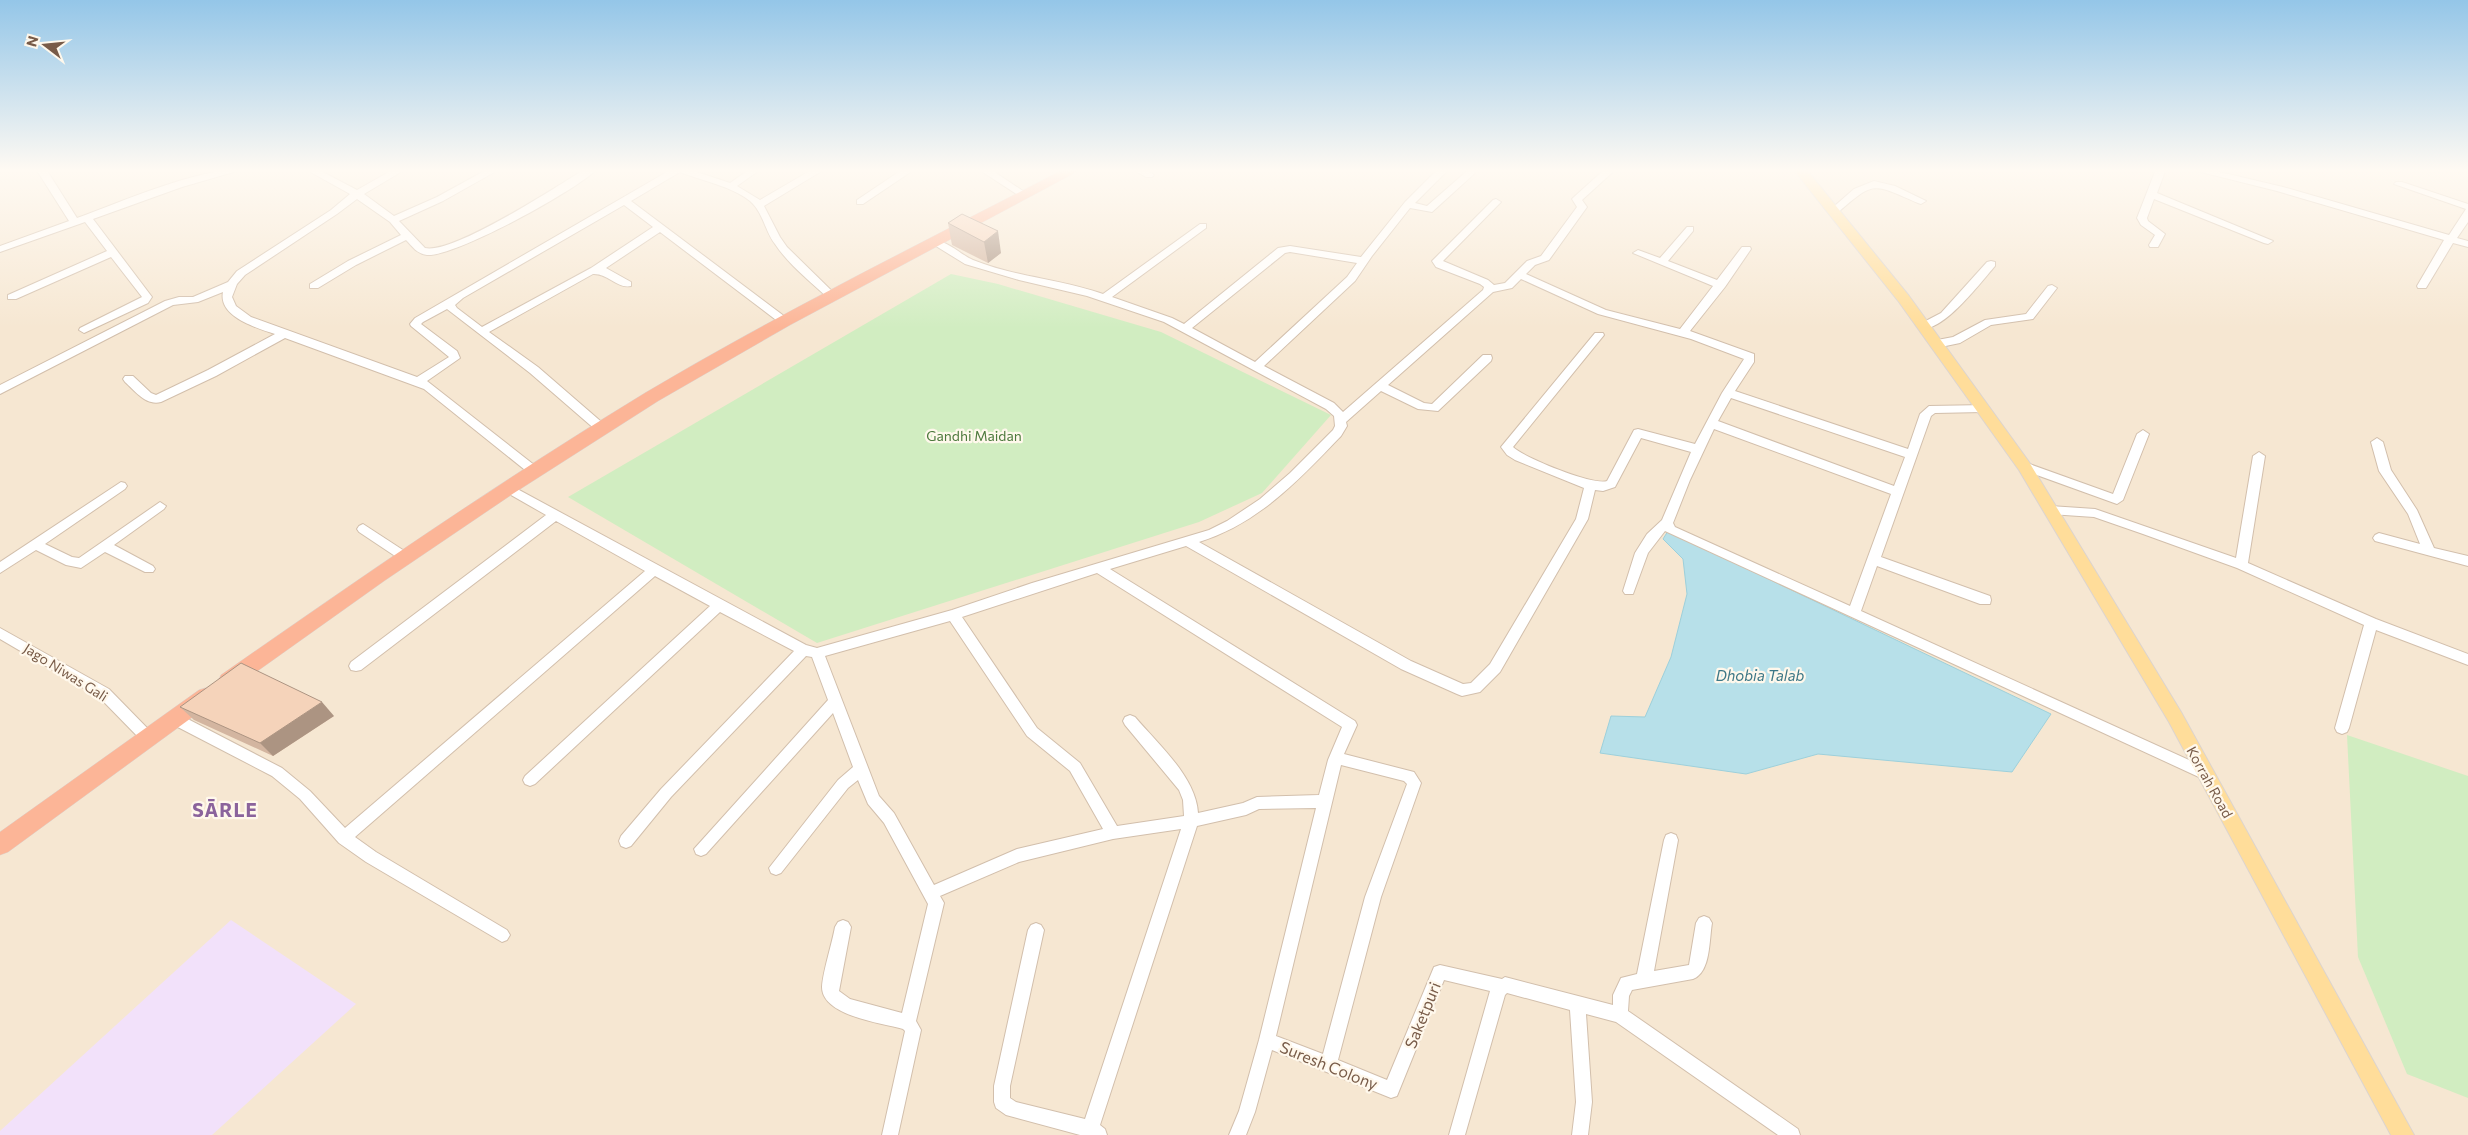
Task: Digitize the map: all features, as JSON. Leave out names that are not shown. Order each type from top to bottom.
[{"type":"highway","points":[[0,845],[405,557],[601,428],[784,321],[975,222]]},
{"type":"main road","name":"Korrah Road","points":[[1841,222],[1924,326],[1983,408],[1997,431],[2024,466],[2170,709],[2403,1135]]},
{"type":"street","points":[[0,249],[75,222]]},
{"type":"street","points":[[84,330],[144,301],[147,297],[90,222]]},
{"type":"street","points":[[318,222],[241,273],[230,285],[226,294],[226,300],[231,307],[246,319],[283,334],[428,386],[534,471]]},
{"type":"street","points":[[394,222],[421,250],[428,252],[501,222]]},
{"type":"street","points":[[418,381],[455,358],[415,324],[419,320],[587,222]]},
{"type":"street","points":[[653,222],[784,321]]},
{"type":"street","points":[[766,222],[779,243],[832,296]]},
{"type":"street","points":[[1256,368],[1351,279],[1394,222]]},
{"type":"street","points":[[1476,222],[1436,261],[1440,265],[1484,282],[1489,286],[1489,289]]},
{"type":"street","points":[[1341,420],[1489,289],[1508,286],[1531,263],[1548,256],[1572,222]]},
{"type":"street","points":[[2144,222],[2160,234],[2154,245]]},
{"type":"street","points":[[2221,222],[2268,241]]},
{"type":"street","points":[[2393,222],[2468,244]]},
{"type":"street","points":[[2422,286],[2444,246],[2459,230],[2463,222]]},
{"type":"street","points":[[1104,298],[1203,226]]},
{"type":"street","points":[[482,331],[595,270],[660,227]]},
{"type":"street","points":[[1662,262],[1690,229]]},
{"type":"street","points":[[314,286],[352,263],[406,236]]},
{"type":"street","points":[[508,488],[654,570],[803,650],[817,653],[953,615],[1049,583],[1188,542],[1237,522],[1292,479],[1337,433],[1341,426],[1341,420],[1337,411],[1330,406],[1168,320],[1104,298],[1019,278],[969,262],[936,243]]},
{"type":"street","points":[[1185,330],[1282,250],[1290,249],[1363,261]]},
{"type":"street","points":[[1683,333],[1721,285],[1746,249]]},
{"type":"street","points":[[12,298],[113,252]]},
{"type":"street","points":[[1638,253],[1721,285]]},
{"type":"street","points":[[1924,326],[1945,315],[1992,264]]},
{"type":"street","points":[[595,270],[607,272],[626,284]]},
{"type":"street","points":[[1520,275],[1602,312],[1683,333],[1749,355],[1749,362],[1728,393],[1696,449],[1667,522],[1648,540],[1640,556],[1629,591]]},
{"type":"street","points":[[0,390],[170,303],[179,300],[192,300],[230,285]]},
{"type":"street","points":[[1936,344],[1956,340],[1982,324],[2029,317],[2052,288]]},
{"type":"street","points":[[452,302],[450,307],[452,310],[534,370],[601,428]]},
{"type":"street","points":[[129,379],[147,396],[157,398],[212,374],[283,334]]},
{"type":"street","points":[[1599,335],[1506,448],[1532,463],[1589,485],[1603,488],[1611,484],[1638,433],[1696,449]]},
{"type":"street","points":[[1380,386],[1422,406],[1434,408],[1487,358]]},
{"type":"street","points":[[1728,393],[1910,454]]},
{"type":"street","points":[[1854,613],[1910,454],[1928,411],[1983,408]]},
{"type":"street","points":[[1711,423],[1897,492]]},
{"type":"street","points":[[2024,466],[2117,500],[2143,434]]},
{"type":"street","points":[[2377,442],[2385,471],[2413,513],[2430,552]]},
{"type":"street","points":[[2241,564],[2259,456]]},
{"type":"street","points":[[1188,542],[1406,665],[1454,687],[1469,690],[1475,688],[1495,668],[1582,519],[1590,492],[1589,485]]},
{"type":"street","points":[[0,568],[121,486]]},
{"type":"street","points":[[35,544],[77,564],[86,561],[160,506]]},
{"type":"street","points":[[2050,510],[2095,513],[2241,564],[2371,622],[2468,658]]},
{"type":"street","points":[[356,666],[555,514]]},
{"type":"street","points":[[1667,522],[1674,532],[2206,774]]},
{"type":"street","points":[[363,529],[405,557]]},
{"type":"street","points":[[2378,538],[2468,561]]},
{"type":"street","points":[[105,546],[149,569]]},
{"type":"street","points":[[1873,559],[1984,600]]},
{"type":"street","points":[[1100,569],[1350,725],[1336,758],[1267,1040],[1247,1112],[1238,1135]]},
{"type":"street","points":[[344,838],[654,570]]},
{"type":"street","points":[[530,780],[719,605]]},
{"type":"street","points":[[953,615],[1032,732],[1075,767],[1113,833]]},
{"type":"street","points":[[2342,728],[2371,622]]},
{"type":"street","name":"Jago Niwas Gali","points":[[0,633],[104,693],[148,738]]},
{"type":"street","points":[[626,841],[666,793],[803,650]]},
{"type":"street","points":[[817,653],[873,800],[889,818],[936,904],[908,1022]]},
{"type":"street","points":[[701,849],[835,701]]},
{"type":"street","points":[[175,719],[277,772],[305,795],[344,838],[371,857],[502,936]]},
{"type":"street","points":[[1036,930],[1002,1086],[1002,1102],[1012,1109],[1093,1133],[1191,821],[1190,800],[1186,787],[1130,721]]},
{"type":"street","points":[[1328,1066],[1373,897],[1414,782],[1409,776],[1336,758]]},
{"type":"street","points":[[776,868],[843,784],[860,770]]},
{"type":"street","points":[[931,893],[1016,856],[1113,833],[1191,821],[1246,809],[1256,803],[1326,801]]},
{"type":"street","points":[[1644,980],[1671,840]]},
{"type":"street","points":[[1620,1015],[1624,986],[1633,982],[1693,972],[1698,964],[1704,923]]},
{"type":"street","points":[[843,927],[830,988],[831,995],[835,1000],[849,1007],[908,1022],[912,1026],[913,1035],[890,1135]]},
{"type":"street","name":"Saketpuri","points":[[1391,1090],[1440,972],[1502,986]]},
{"type":"street","points":[[1457,1135],[1498,990],[1502,986],[1509,986],[1620,1015],[1792,1135]]},
{"type":"street","points":[[1577,1003],[1584,1102],[1580,1135]]},
{"type":"street","name":"Suresh Colony","points":[[1267,1040],[1391,1090]]},
{"type":"shaded area","points":[[0,222],[2468,222],[2468,1135],[0,1135]]},
{"type":"shaded area","points":[[231,920],[356,1004],[212,1135],[0,1135],[0,1131]]},
{"type":"green space","name":"Gandhi Maidan","points":[[951,274],[998,284],[1161,332],[1331,415],[1262,493],[1199,522],[817,643],[568,497]]},
{"type":"green space","points":[[2347,735],[2468,776],[2468,1098],[2407,1074],[2358,957]]},
{"type":"water","name":"Dhobia Talab","points":[[1668,531],[2051,714],[2012,772],[1818,754],[1746,774],[1600,753],[1611,716],[1645,717],[1671,657],[1687,594],[1683,559],[1663,539]]},
{"type":"building","points":[[979,222],[998,231],[984,242],[948,223]]},
{"type":"building","points":[[241,663],[322,702],[260,743],[180,707]]},
{"type":"district","name":"SĀRLE","points":[[225,809]]}]
